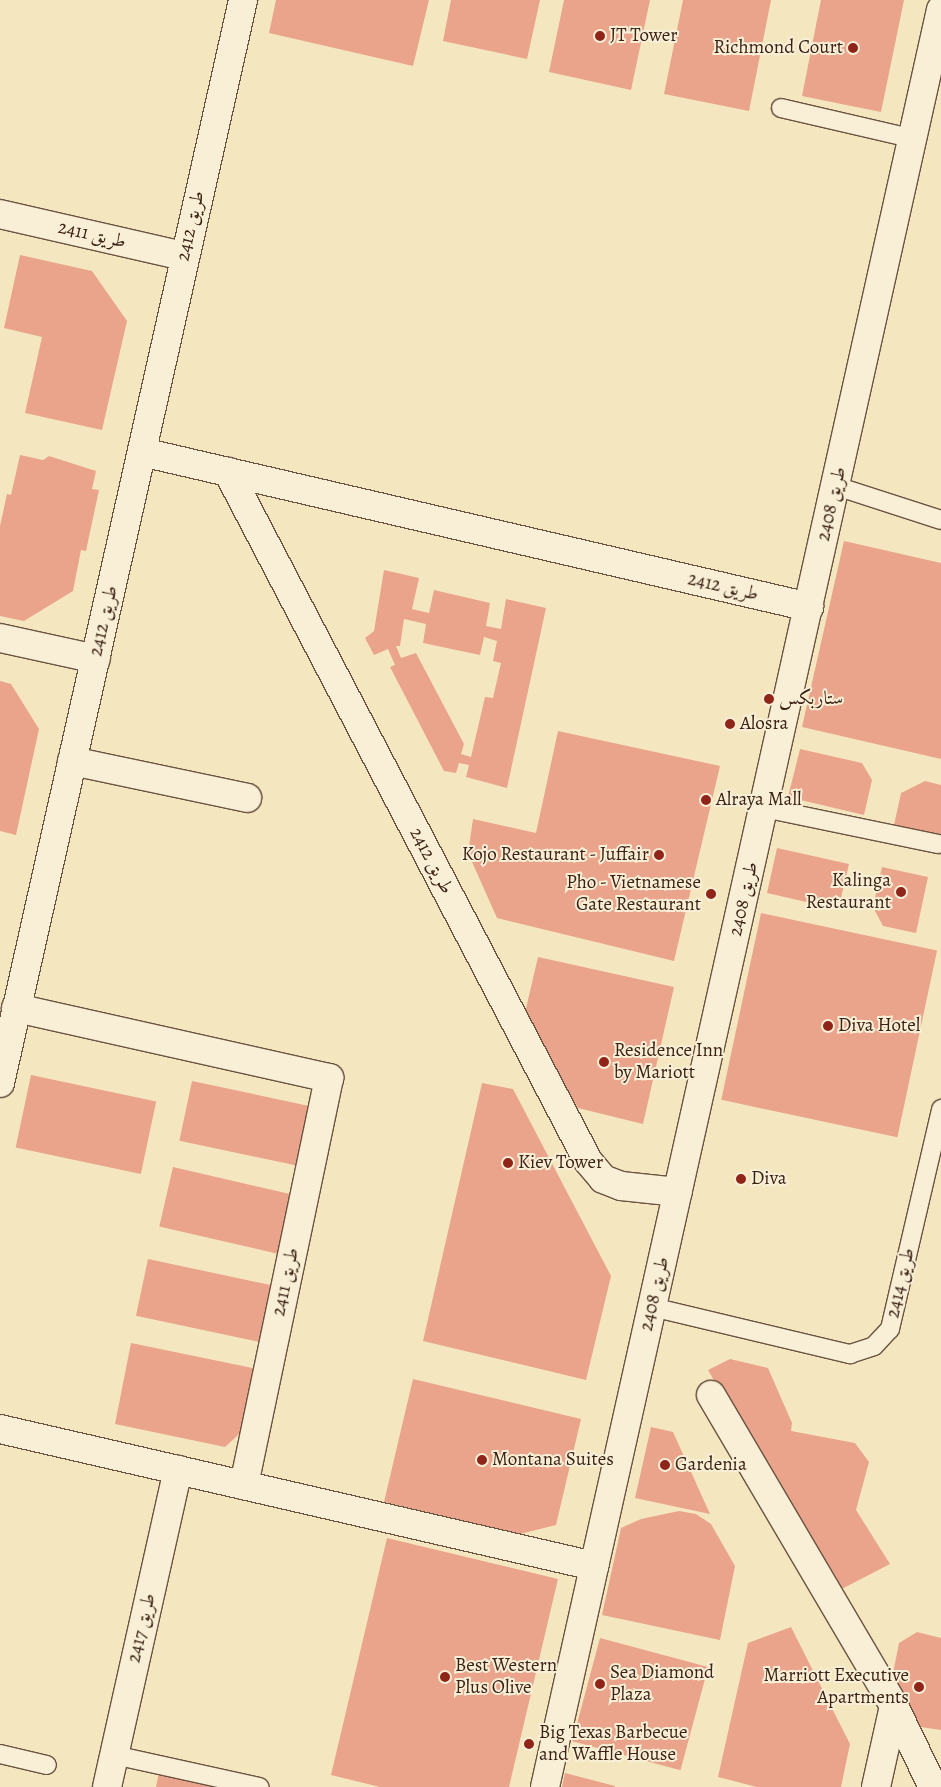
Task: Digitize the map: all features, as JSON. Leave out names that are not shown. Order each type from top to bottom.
[{"type":"street","name":"طريق 2412","points":[[1,1074],[96,659],[183,256],[243,0]]},
{"type":"street","name":"طريق 2408","points":[[545,1787],[914,139],[941,10]]},
{"type":"street","name":"طريق 2411","points":[[0,214],[183,256]]},
{"type":"street","name":"طريق 2412","points":[[142,452],[809,607]]},
{"type":"street","name":"طريق 2412","points":[[228,472],[588,1161],[603,1180],[621,1186],[678,1192]]},
{"type":"street","points":[[0,638],[96,659]]},
{"type":"street","points":[[72,761],[247,798]]},
{"type":"street","name":"طريق 2411","points":[[16,1008],[329,1078],[244,1485]]},
{"type":"street","points":[[710,1395],[894,1706],[933,1787]]},
{"type":"street","points":[[0,1429],[594,1566]]},
{"type":"street","name":"طريق 2417","points":[[107,1787],[178,1470]]},
{"type":"street","points":[[876,1787],[894,1706]]},
{"type":"lane","points":[[781,108],[914,139]]},
{"type":"lane","points":[[836,486],[941,520]]},
{"type":"lane","points":[[764,808],[938,844]]},
{"type":"lane","name":"طريق 2414","points":[[652,1307],[850,1354],[874,1346],[890,1329],[941,1109]]},
{"type":"lane","points":[[0,1754],[47,1765]]},
{"type":"lane","points":[[114,1755],[260,1787]]},
{"type":"building","points":[[276,0],[429,0],[413,66],[269,33]]},
{"type":"building","points":[[451,0],[540,0],[527,59],[443,41]]},
{"type":"building","name":"JT Tower","points":[[564,0],[650,0],[631,90],[549,72]]},
{"type":"building","points":[[683,0],[771,0],[749,111],[664,94]]},
{"type":"building","name":"Richmond Court","points":[[821,0],[904,0],[881,112],[802,96]]},
{"type":"building","points":[[20,255],[92,271],[127,321],[102,430],[25,413],[42,337],[4,328]]},
{"type":"building","points":[[20,455],[43,460],[49,456],[96,471],[92,489],[99,490],[86,551],[81,550],[73,591],[24,621],[0,616],[0,526],[7,494],[11,495]]},
{"type":"building","points":[[844,541],[941,563],[941,759],[802,727]]},
{"type":"building","points":[[384,570],[419,578],[412,609],[429,613],[434,590],[490,603],[486,626],[501,629],[506,599],[546,608],[507,788],[466,777],[469,765],[459,763],[456,773],[444,771],[390,667],[395,665],[388,649],[374,655],[365,638],[374,631]],"holes":[[[404,619],[426,624],[423,643],[480,655],[484,637],[497,641],[493,661],[501,663],[493,698],[485,697],[471,757],[461,754],[464,744],[416,653],[401,658],[396,646],[400,646]]]},
{"type":"building","points":[[0,681],[11,684],[39,729],[16,835],[0,831]]},
{"type":"building","points":[[558,731],[720,766],[674,961],[497,918],[468,853],[473,819],[536,833]]},
{"type":"building","points":[[800,749],[862,763],[872,780],[864,815],[788,797]]},
{"type":"building","points":[[925,781],[941,785],[941,836],[894,825],[901,793]]},
{"type":"building","points":[[777,848],[849,864],[841,898],[824,906],[767,893]]},
{"type":"building","name":"Kalinga Restaurant","points":[[882,867],[928,877],[916,933],[883,926],[873,907]]},
{"type":"building","name":"Diva Hotel","points":[[761,913],[937,950],[897,1137],[721,1100]]},
{"type":"building","name":"Residence Inn by Mariott","points":[[538,957],[674,987],[643,1124],[578,1108],[524,1017]]},
{"type":"building","points":[[31,1075],[156,1102],[141,1174],[16,1147]]},
{"type":"building","points":[[192,1081],[310,1106],[298,1166],[179,1141]]},
{"type":"building","name":"Kiev Tower","points":[[482,1083],[513,1089],[611,1276],[586,1380],[423,1341]]},
{"type":"building","points":[[173,1167],[291,1194],[277,1254],[159,1226]]},
{"type":"building","points":[[148,1259],[274,1286],[262,1343],[136,1316]]},
{"type":"building","points":[[131,1343],[257,1369],[250,1424],[225,1447],[115,1424]]},
{"type":"building","points":[[730,1359],[768,1368],[792,1423],[791,1431],[855,1443],[869,1462],[856,1510],[890,1564],[834,1593],[708,1370]]},
{"type":"building","name":"Montana Suites","points":[[413,1379],[581,1419],[556,1525],[520,1534],[384,1502]]},
{"type":"building","name":"Gardenia","points":[[651,1427],[673,1432],[710,1514],[635,1498]]},
{"type":"building","points":[[679,1511],[696,1514],[711,1524],[735,1566],[720,1640],[602,1615],[621,1528],[641,1519]]},
{"type":"building","name":"Best Western Plus Olive","points":[[387,1538],[558,1579],[509,1787],[380,1787],[331,1775]]},
{"type":"building","points":[[791,1627],[850,1744],[841,1787],[757,1787],[718,1777],[748,1643]]},
{"type":"building","name":"Marriott Executive Apartments","points":[[917,1632],[941,1638],[941,1730],[907,1725],[895,1695],[899,1680],[892,1678],[899,1643]]},
{"type":"building","points":[[600,1638],[708,1667],[680,1770],[572,1741]]},
{"type":"building","points":[[159,1772],[226,1787],[156,1787]]},
{"type":"building","points":[[565,1773],[615,1786],[615,1787],[562,1787]]},
{"type":"place","name":"JT Tower","points":[[600,36]]},
{"type":"place","name":"Richmond Court","points":[[853,48]]},
{"type":"place","name":"ستاربكس","points":[[769,699]]},
{"type":"place","name":"Alosra","points":[[730,724]]},
{"type":"place","name":"Alraya Mall","points":[[706,800]]},
{"type":"place","name":"Kojo Restaurant - Juffair","points":[[659,855]]},
{"type":"place","name":"Kalinga Restaurant","points":[[901,892]]},
{"type":"place","name":"Pho - Vietnamese Gate Restaurant","points":[[711,894]]},
{"type":"place","name":"Diva Hotel","points":[[828,1026]]},
{"type":"place","name":"Residence Inn by Mariott","points":[[604,1062]]},
{"type":"place","name":"Kiev Tower","points":[[508,1163]]},
{"type":"place","name":"Diva","points":[[741,1179]]},
{"type":"place","name":"Montana Suites","points":[[482,1460]]},
{"type":"place","name":"Gardenia","points":[[665,1465]]},
{"type":"place","name":"Best Western Plus Olive","points":[[445,1677]]},
{"type":"place","name":"Sea Diamond Plaza","points":[[600,1684]]},
{"type":"place","name":"Marriott Executive Apartments","points":[[919,1687]]},
{"type":"place","name":"Big Texas Barbecue and Waffle House","points":[[529,1744]]}]
